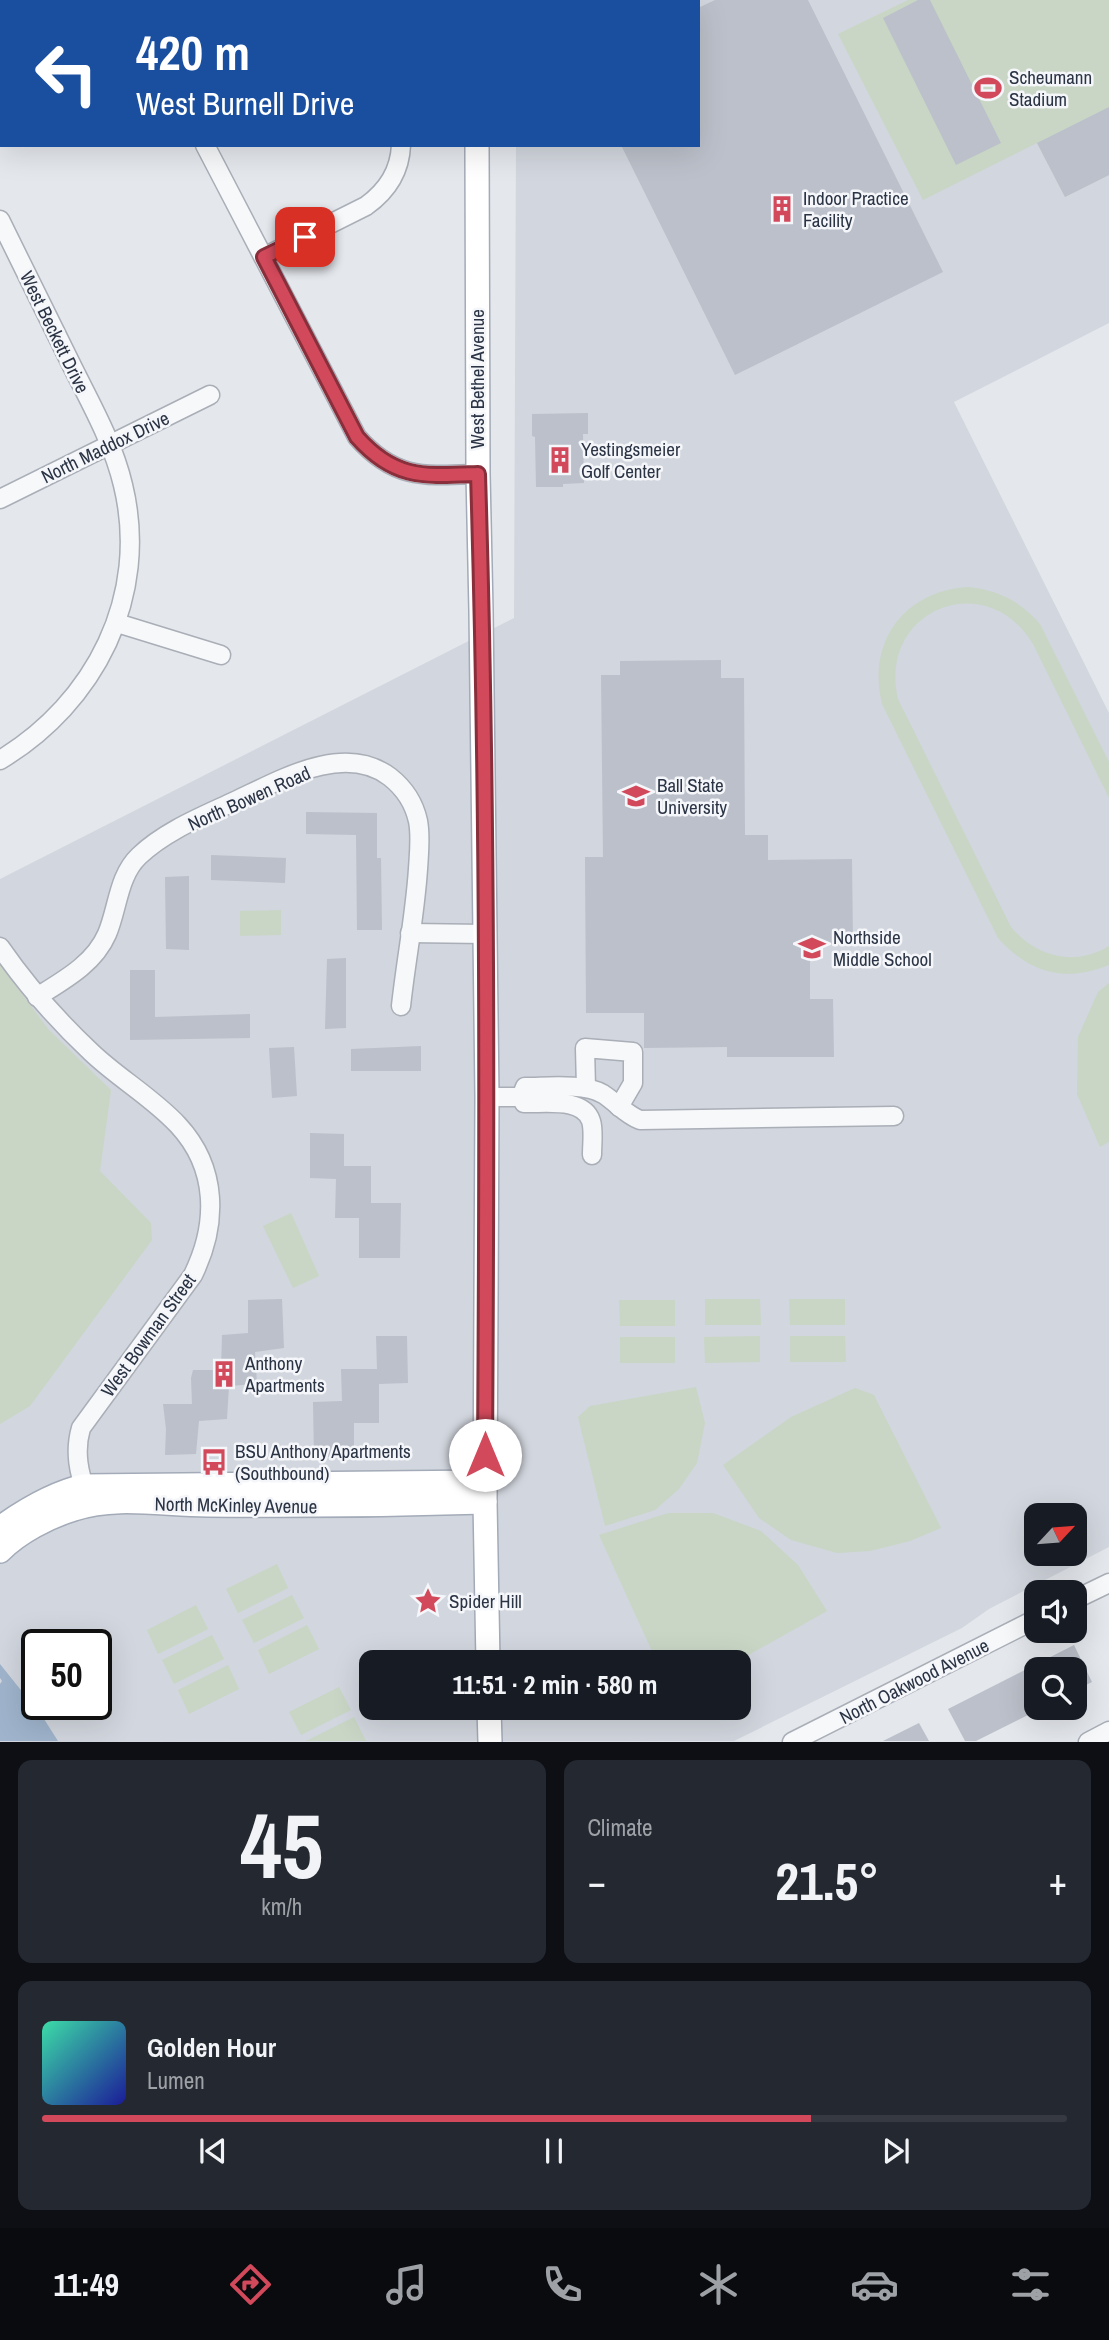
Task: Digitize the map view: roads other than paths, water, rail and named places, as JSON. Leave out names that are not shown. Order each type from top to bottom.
[{"type":"main road","name":"West Bethel Avenue","points":[[477,147],[478,474],[487,1097],[485,1492],[488,1650]]},
{"type":"main road","name":"North McKinley Avenue","points":[[0,1528],[68,1490],[88,1496],[485,1492]]},
{"type":"main road","name":"North McKinley Avenue","points":[[0,1551],[38,1524],[75,1508],[88,1496]]},
{"type":"main road","points":[[489,1720],[490,1741]]},
{"type":"street","points":[[206,147],[357,437],[371,453],[387,465],[424,475],[478,474]]},
{"type":"street","points":[[264,257],[379,197],[398,168],[401,147]]},
{"type":"street","name":"West Beckett Drive","points":[[0,220],[111,445],[123,485],[129,534],[122,603],[117,623],[97,665],[77,694],[40,733],[0,760]]},
{"type":"street","name":"North Maddox Drive","points":[[0,499],[210,395]]},
{"type":"street","points":[[117,623],[221,655]]},
{"type":"street","name":"North Bowen Road","points":[[37,997],[88,961],[106,935],[123,881],[140,854],[194,821],[263,788],[329,764],[351,763],[371,766],[393,779],[409,799],[418,821],[420,842],[401,1006]]},
{"type":"street","points":[[411,933],[485,934]]},
{"type":"street","name":"West Bowman Street","points":[[0,947],[51,1014],[93,1055],[177,1124],[189,1139],[201,1162],[210,1202],[211,1227],[193,1275],[81,1428],[77,1459],[88,1496]]},
{"type":"street","points":[[586,1088],[585,1048],[633,1052],[633,1083],[619,1107]]},
{"type":"street","points":[[592,1155],[592,1122],[585,1110],[575,1105],[524,1103],[521,1097],[525,1087],[586,1088],[602,1093],[629,1115],[640,1120],[894,1116]]},
{"type":"street","points":[[487,1097],[521,1097]]},
{"type":"street","points":[[1087,1594],[1109,1583]]},
{"type":"street","name":"North Oakwood Avenue","points":[[792,1741],[1024,1625]]},
{"type":"street","points":[[1088,1741],[1109,1731]]},
{"type":"water","points":[[0,1664],[21,1690],[21,1720],[45,1720],[58,1741],[0,1741]]},
{"type":"place","name":"Scheumann Stadium","points":[[988,88]]},
{"type":"place","name":"Indoor Practice Facility","points":[[782,209]]},
{"type":"place","name":"Yestingsmeier Golf Center","points":[[560,460]]},
{"type":"place","name":"Ball State University","points":[[636,796]]},
{"type":"place","name":"Northside Middle School","points":[[812,948]]},
{"type":"place","name":"Anthony Apartments","points":[[224,1374]]},
{"type":"place","name":"BSU Anthony Apartments (Southbound)","points":[[214,1462]]},
{"type":"place","name":"Spider Hill","points":[[428,1601]]}]
